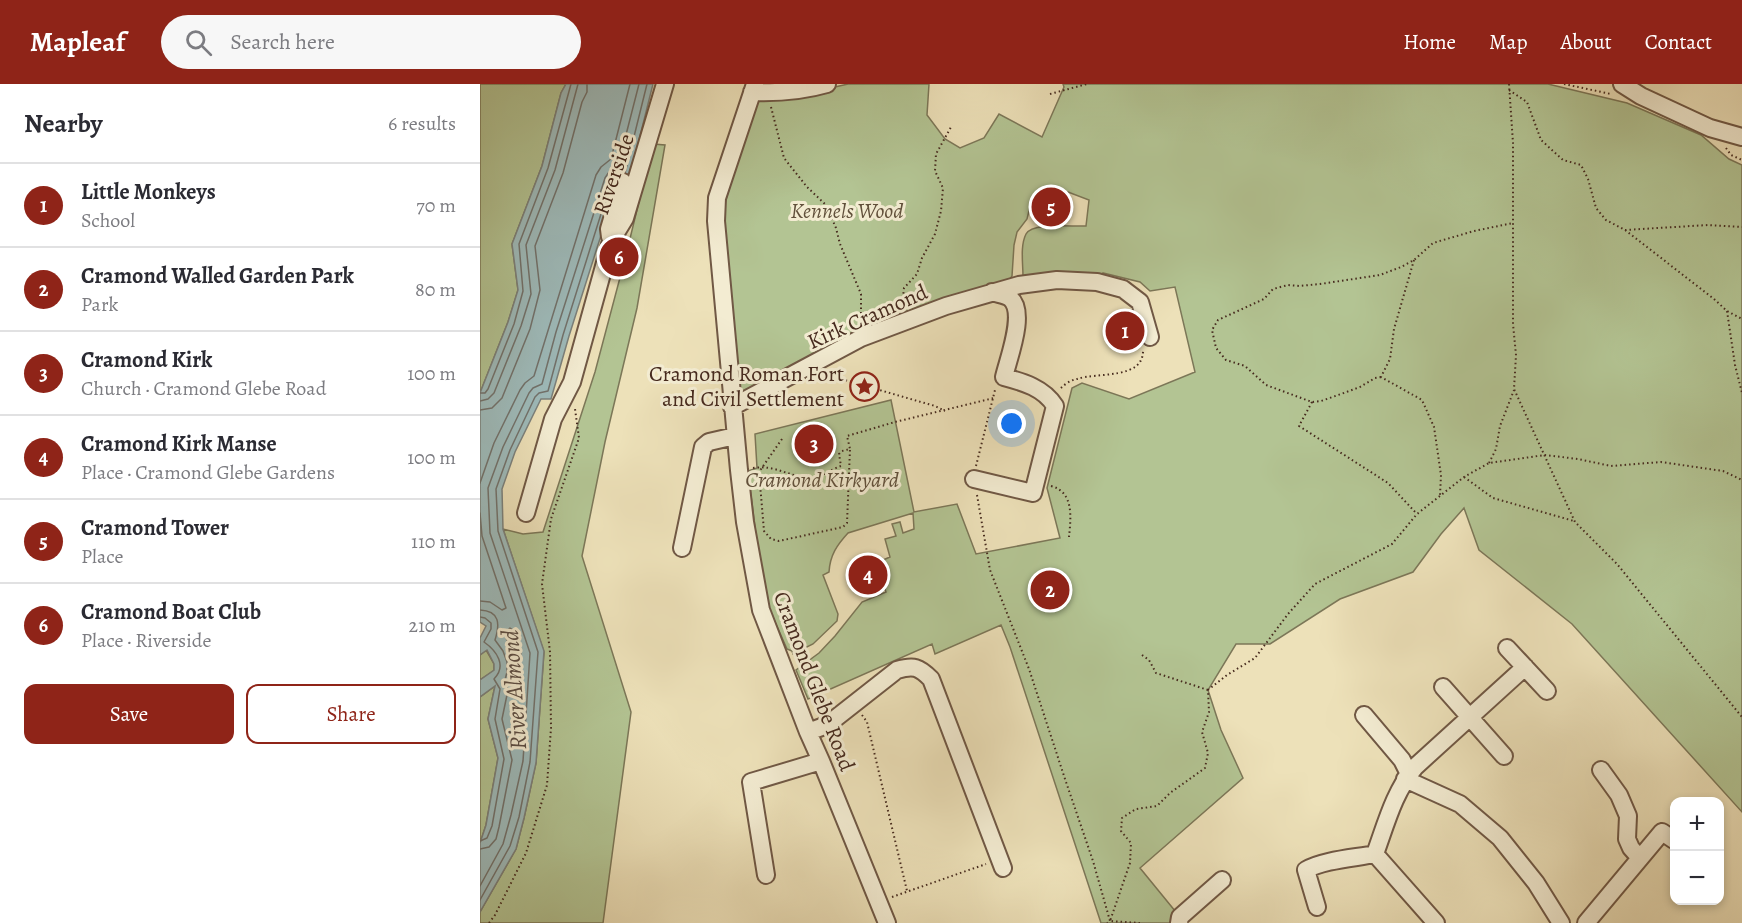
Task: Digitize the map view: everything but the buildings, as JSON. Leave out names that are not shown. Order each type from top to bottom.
[{"type":"street","name":"Riverside","points":[[526,513],[553,419],[572,382],[611,240],[625,218],[665,84]]},
{"type":"street","points":[[758,89],[801,91],[827,84]]},
{"type":"street","points":[[1622,84],[1641,96],[1710,128],[1742,136]]},
{"type":"street","name":"Cramond Glebe Road","points":[[758,89],[717,198],[716,220],[732,407],[745,522],[761,610],[808,732],[887,923]]},
{"type":"street","points":[[611,240],[609,229],[623,182]]},
{"type":"street","name":"Kirk Cramond","points":[[732,407],[861,338],[946,306],[1018,285],[1058,280],[1097,282],[1123,289],[1140,302],[1150,337]]},
{"type":"street","points":[[974,479],[1033,493],[1056,406],[1049,397],[1024,382],[1004,377],[1018,321],[1016,306],[1010,297],[992,292]]},
{"type":"street","points":[[682,548],[703,447],[709,442],[735,436]]},
{"type":"street","points":[[1507,648],[1547,691]]},
{"type":"street","points":[[808,732],[827,725],[897,670],[908,667],[921,669],[932,679],[1002,864]]},
{"type":"street","points":[[1375,854],[1393,803],[1415,767],[1525,667]]},
{"type":"street","points":[[1443,687],[1504,756]]},
{"type":"street","points":[[1364,715],[1402,760],[1407,777],[1460,804],[1500,838],[1536,883],[1561,923]]},
{"type":"street","points":[[766,875],[751,782],[821,761]]},
{"type":"street","points":[[1601,770],[1619,795],[1628,816],[1626,836],[1631,848],[1640,858]]},
{"type":"street","points":[[1586,923],[1640,858],[1668,836]]},
{"type":"street","points":[[1317,907],[1306,870],[1375,854]]},
{"type":"street","points":[[1375,854],[1429,921]]},
{"type":"street","points":[[1179,923],[1180,917],[1222,880]]},
{"type":"path","points":[[1050,94],[1087,84]]},
{"type":"path","points":[[1488,463],[1496,449],[1500,426],[1514,389],[1516,355],[1513,324],[1513,143],[1509,84]]},
{"type":"path","points":[[1564,84],[1608,94],[1641,96]]},
{"type":"path","points":[[758,89],[784,158],[807,187],[826,205],[836,228],[840,244],[861,294],[861,338]]},
{"type":"path","points":[[1509,90],[1527,102],[1541,140],[1563,160],[1581,165],[1596,208],[1606,220],[1625,230],[1727,311],[1742,319]]},
{"type":"path","points":[[900,323],[904,288],[917,274],[922,258],[935,234],[941,211],[943,188],[936,171],[936,154],[951,127]]},
{"type":"path","points":[[1440,495],[1441,475],[1434,427],[1422,400],[1382,377],[1341,394],[1312,402],[1266,384],[1245,366],[1226,360],[1216,348],[1212,330],[1218,320],[1264,299],[1273,289],[1288,285],[1310,285],[1380,275],[1414,260],[1433,243],[1513,223]]},
{"type":"path","points":[[1625,230],[1708,225],[1742,227]]},
{"type":"path","points":[[1382,377],[1390,359],[1394,329],[1414,260]]},
{"type":"path","points":[[1727,311],[1735,365],[1742,393]]},
{"type":"path","points":[[1052,400],[1063,386],[1076,379],[1131,370],[1140,364],[1143,355],[1143,338],[1150,337]]},
{"type":"path","points":[[804,369],[935,406],[945,411]]},
{"type":"path","points":[[1004,377],[997,387],[976,463],[974,479],[990,570],[1029,669],[1093,861],[1108,922]]},
{"type":"path","points":[[489,923],[526,853],[547,785],[551,728],[550,652],[542,584],[551,519],[579,438],[572,382]]},
{"type":"path","points":[[1514,389],[1575,522],[1617,564],[1742,717]]},
{"type":"path","points":[[782,439],[761,466],[759,475],[764,531],[771,539],[782,541],[843,526],[847,523],[850,449],[847,436],[994,398]]},
{"type":"path","points":[[1312,402],[1299,426],[1388,483],[1418,514]]},
{"type":"path","points":[[739,470],[761,466],[779,469],[793,475],[816,477],[841,466],[839,454],[850,449]]},
{"type":"path","points":[[1208,690],[1255,658],[1288,614],[1315,584],[1392,544],[1418,514],[1440,495],[1488,463],[1545,455],[1611,466],[1661,462],[1723,471],[1742,480]]},
{"type":"path","points":[[1464,477],[1493,498],[1575,522]]},
{"type":"path","points":[[1036,482],[1056,488],[1065,494],[1070,505],[1069,537]]},
{"type":"path","points":[[1142,655],[1149,660],[1156,673],[1208,690]]},
{"type":"path","points":[[1108,922],[1130,862],[1131,843],[1121,831],[1122,818],[1137,809],[1157,806],[1205,768],[1208,753],[1202,732],[1209,712],[1208,690]]},
{"type":"path","points":[[854,704],[867,722],[908,891]]},
{"type":"path","points":[[878,901],[1002,864]]},
{"type":"path","points":[[1108,922],[1140,923]]},
{"type":"green space","points":[[480,84],[566,84],[561,93],[542,166],[512,244],[518,290],[480,393]]},
{"type":"green space","points":[[848,84],[929,84],[927,115],[945,139],[960,148],[984,138],[999,114],[1042,137],[1064,87],[1063,84],[1548,84],[1627,103],[1701,135],[1729,159],[1742,165],[1742,812],[1572,624],[1479,550],[1464,508],[1413,572],[1340,599],[1270,644],[1236,644],[1208,690],[1221,730],[1243,778],[1140,868],[1180,917],[1179,923],[1101,923],[1001,625],[935,654],[932,644],[808,699],[796,670],[819,653],[862,602],[886,592],[876,563],[890,557],[885,539],[896,536],[892,524],[900,522],[903,533],[914,529],[913,513],[848,533],[844,537],[833,555],[829,572],[823,575],[838,614],[837,621],[813,644],[793,654],[787,649],[768,606],[759,560],[748,471],[757,468],[755,434],[891,400],[914,512],[957,504],[976,554],[1060,538],[1047,488],[1072,388],[1082,383],[1129,399],[1195,372],[1175,287],[1150,291],[1140,282],[1103,273],[1102,279],[1023,277],[1023,244],[1030,230],[1044,226],[1086,226],[1089,200],[1068,192],[1047,189],[1031,203],[1027,219],[1017,232],[1012,276],[1009,281],[742,397],[723,209],[757,99],[791,97]]},
{"type":"green space","points":[[653,144],[665,145],[637,308],[605,442],[582,556],[631,712],[603,923],[480,923],[480,912],[516,849],[524,818],[536,763],[544,652],[503,529],[523,534],[543,532],[595,372]]},
{"type":"green space","points":[[486,650],[494,664],[494,671],[480,680],[480,655]]},
{"type":"green space","points":[[495,686],[488,719],[498,758],[486,825],[480,843],[480,697]]},
{"type":"water","name":"River Almond","points":[[566,84],[653,84],[628,184],[618,182],[551,399],[541,399],[515,452],[502,489],[503,529],[544,651],[536,763],[524,818],[516,849],[480,912],[480,843],[486,825],[498,758],[488,719],[495,686],[480,697],[480,680],[494,670],[494,664],[487,650],[480,655],[480,638],[486,626],[480,622],[480,393],[518,290],[512,244],[542,166],[561,93]]},
{"type":"place","name":"Cramond Tower","points":[[1051,207]]},
{"type":"place","name":"Cramond Boat Club","points":[[619,257]]},
{"type":"place","name":"Little Monkeys","points":[[1125,331]]},
{"type":"place","name":"Cramond Roman Fort and Civil Settlement","points":[[865,386]]},
{"type":"place","name":"Cramond Kirk","points":[[814,444]]},
{"type":"place","name":"Cramond Kirk Manse","points":[[868,575]]},
{"type":"place","name":"Cramond Walled Garden Park","points":[[1050,590]]},
{"type":"park label","name":"Kennels Wood","points":[[847,210]]},
{"type":"park label","name":"Cramond Kirkyard","points":[[822,479]]}]
